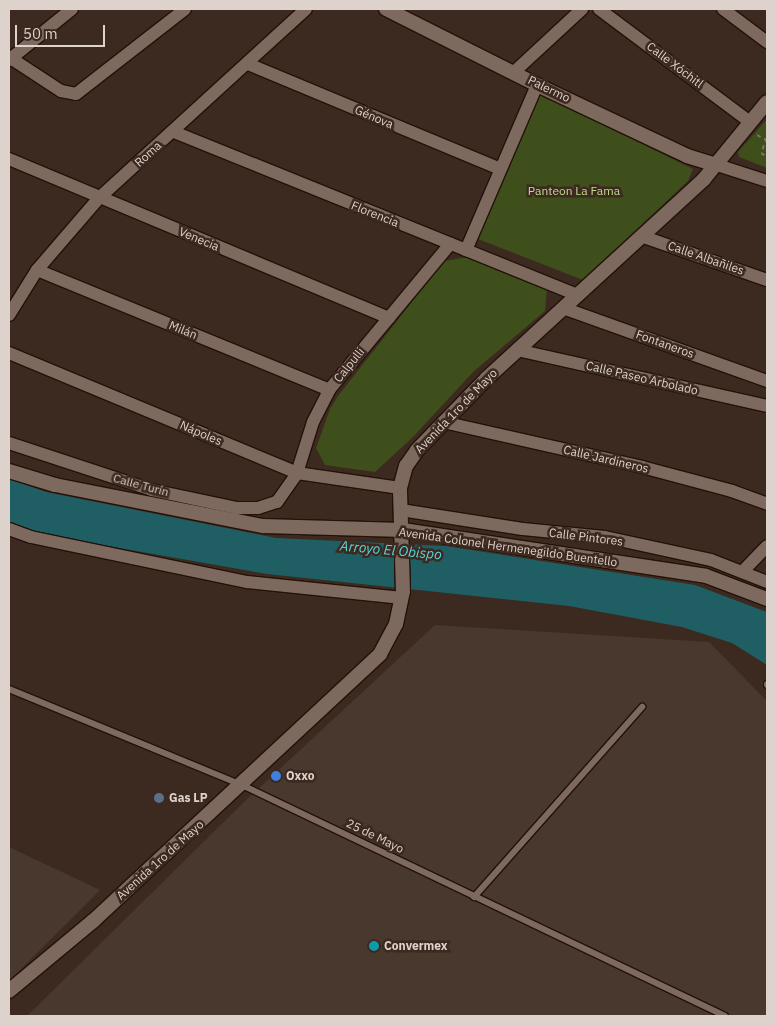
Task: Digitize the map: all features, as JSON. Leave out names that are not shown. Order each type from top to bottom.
[{"type":"street","points":[[72,9],[9,58],[72,95],[185,9]]},
{"type":"street","name":"Roma","points":[[9,315],[36,270],[99,198],[174,132],[306,9]]},
{"type":"street","name":"Palermo","points":[[386,9],[687,156],[714,164]]},
{"type":"street","points":[[514,72],[582,9]]},
{"type":"street","name":"Calle Xóchitl","points":[[599,9],[750,122]]},
{"type":"street","points":[[723,9],[767,42]]},
{"type":"street","name":"Génova","points":[[248,64],[500,169]]},
{"type":"street","points":[[466,250],[537,84]]},
{"type":"street","name":"Avenida 1ro de Mayo","points":[[9,991],[93,921],[242,785],[380,654],[396,624],[402,595],[403,533],[400,488],[412,458],[443,422],[517,350],[644,237],[704,179],[714,164],[767,102]]},
{"type":"street","name":"Florencia","points":[[174,132],[578,295]]},
{"type":"street","name":"Venecia","points":[[9,159],[389,318]]},
{"type":"street","points":[[714,164],[767,180]]},
{"type":"street","name":"Calle Albañiles","points":[[644,237],[767,280]]},
{"type":"street","name":"Calpulli","points":[[276,502],[296,473],[313,422],[329,390],[450,244]]},
{"type":"street","name":"Milán","points":[[36,270],[329,390]]},
{"type":"street","name":"Fontaneros","points":[[563,308],[767,381]]},
{"type":"street","name":"Calle Paseo Arbolado","points":[[517,350],[767,406]]},
{"type":"street","name":"Nápoles","points":[[9,353],[296,473],[400,488]]},
{"type":"street","name":"Calle Jardineros","points":[[443,422],[642,467],[732,491],[767,504]]},
{"type":"street","name":"Calle Turín","points":[[9,443],[143,487],[199,500],[237,508],[258,508],[276,502]]},
{"type":"street","name":"Avenida Colonel Hermenegildo Buentello","points":[[9,471],[55,485],[263,526],[403,533],[706,576],[767,599]]},
{"type":"street","name":"Calle Pintores","points":[[401,510],[524,529],[605,537],[744,570],[767,582]]},
{"type":"street","points":[[9,529],[40,539],[247,582],[402,595]]},
{"type":"street","points":[[744,570],[767,546]]},
{"type":"lane","name":"25 de Mayo","points":[[9,689],[242,785],[725,1016]]},
{"type":"lane","points":[[474,896],[642,707]]},
{"type":"path","points":[[767,138],[761,152],[767,158]]},
{"type":"shaded area","points":[[435,625],[709,642],[767,701],[767,1016],[27,1016],[244,802]]},
{"type":"shaded area","points":[[9,847],[100,890],[9,981]]},
{"type":"green space","name":"Panteon La Fama","points":[[538,93],[693,169],[688,181],[583,280],[473,237]]},
{"type":"green space","points":[[767,119],[767,168],[739,157],[738,152]]},
{"type":"green space","points":[[468,257],[547,289],[545,311],[473,372],[414,436],[375,472],[325,465],[316,448],[330,409],[338,396],[444,261]]},
{"type":"water","name":"Arroyo El Obispo","points":[[9,479],[46,492],[276,538],[446,546],[695,585],[767,612],[767,665],[732,643],[682,627],[569,606],[267,574],[34,533],[9,523]]},
{"type":"place","name":"Oxxo","points":[[276,776]]},
{"type":"place","name":"Gas LP","points":[[159,798]]},
{"type":"place","name":"Convermex","points":[[374,946]]}]
